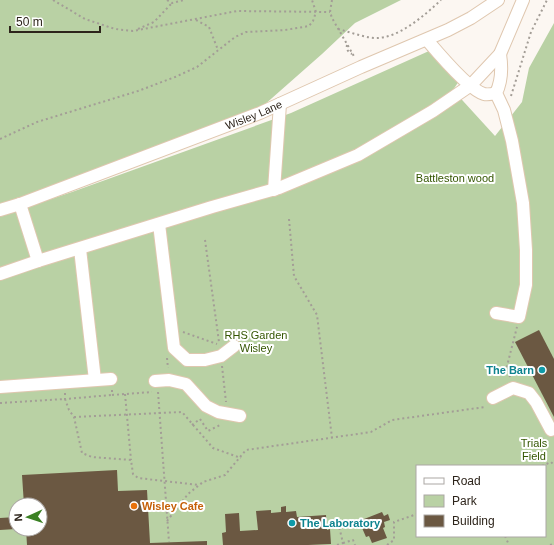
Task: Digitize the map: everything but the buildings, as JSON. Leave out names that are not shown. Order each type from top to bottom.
[{"type":"street","name":"Wisley Lane","points":[[0,210],[20,204],[232,124],[280,104],[361,67],[427,40],[471,18],[498,0]]},
{"type":"street","points":[[0,274],[212,207],[274,190],[358,155],[434,111],[471,85],[500,54],[523,0]]},
{"type":"street","points":[[427,40],[471,85],[483,94],[496,93]]},
{"type":"street","points":[[496,314],[519,316],[526,285],[524,203],[512,141],[505,114],[496,93],[499,87],[501,74],[502,63],[500,54]]},
{"type":"street","points":[[274,190],[280,104]]},
{"type":"street","points":[[20,204],[38,261]]},
{"type":"street","points":[[159,224],[174,348],[187,360],[205,360],[221,356],[234,346]]},
{"type":"street","points":[[80,249],[95,380]]},
{"type":"street","points":[[0,387],[111,378]]},
{"type":"street","points":[[157,386],[170,380],[186,384],[206,406],[218,412],[234,415]]},
{"type":"street","points":[[491,402],[513,388],[529,393],[536,402],[551,430]]},
{"type":"path","points":[[53,0],[85,19],[115,29],[133,32],[237,11],[330,12]]},
{"type":"path","points":[[167,0],[172,3]]},
{"type":"path","points":[[133,32],[154,22],[172,3],[184,0]]},
{"type":"path","points":[[0,139],[38,122],[138,91],[175,77],[197,66],[236,37],[246,32],[285,30],[309,26],[313,21],[316,12],[312,0]]},
{"type":"path","points":[[332,0],[330,12],[332,18],[361,67]]},
{"type":"path","points":[[390,38],[403,30],[441,0]]},
{"type":"path","points":[[505,114],[530,32],[547,0]]},
{"type":"path","points":[[195,20],[209,27],[218,51]]},
{"type":"path","points":[[338,29],[376,38],[394,35]]},
{"type":"path","points":[[288,219],[294,276],[317,315],[332,438]]},
{"type":"path","points":[[172,334],[184,332],[220,346],[205,240]]},
{"type":"path","points":[[513,388],[507,366],[519,316]]},
{"type":"path","points":[[196,414],[208,431],[229,420],[234,415],[221,356]]},
{"type":"path","points":[[111,378],[112,395]]},
{"type":"path","points":[[157,386],[163,392]]},
{"type":"path","points":[[0,404],[125,394],[157,386]]},
{"type":"path","points":[[157,386],[169,542]]},
{"type":"path","points":[[125,394],[133,474],[138,478],[199,485]]},
{"type":"path","points":[[65,399],[69,410],[74,417],[82,453],[92,456],[131,460]]},
{"type":"path","points":[[167,520],[188,494],[203,482],[225,475],[241,458],[246,450],[371,432],[392,420],[491,402]]},
{"type":"path","points":[[74,417],[182,412],[213,448],[241,458]]},
{"type":"path","points":[[192,425],[200,420]]},
{"type":"path","points":[[544,465],[551,462],[554,465]]},
{"type":"path","points":[[387,545],[394,540],[394,522],[416,514]]},
{"type":"path","points":[[337,518],[343,544]]},
{"type":"path","points":[[337,545],[354,540],[355,545]]},
{"type":"path","points":[[550,545],[554,544]]},
{"type":"green space","points":[[0,0],[401,0],[355,23],[263,106],[0,205]]},
{"type":"green space","name":"RHS Garden Wisley","points":[[554,23],[554,545],[0,545],[0,216],[72,192],[291,113],[429,51],[459,81],[453,90],[495,136],[522,102],[529,68]]},
{"type":"place","name":"The Barn","points":[[542,370]]},
{"type":"place","name":"Wisley Cafe","points":[[134,506]]},
{"type":"place","name":"The Laboratory","points":[[292,523]]},
{"type":"park label","name":"Battleston wood","points":[[455,178]]},
{"type":"park label","name":"Trials Field","points":[[534,449]]}]
